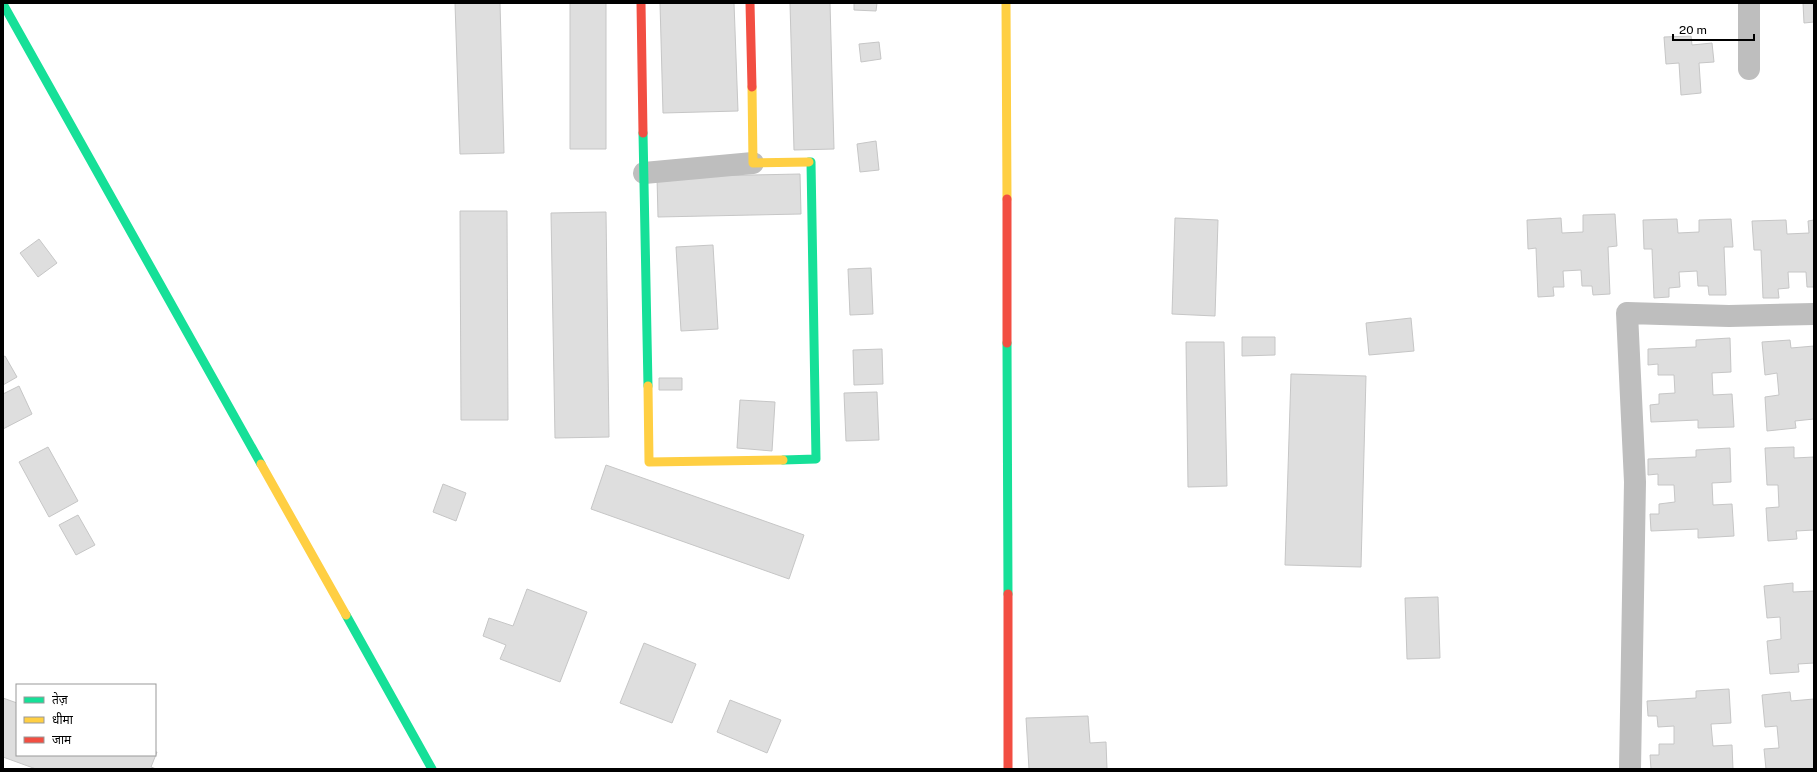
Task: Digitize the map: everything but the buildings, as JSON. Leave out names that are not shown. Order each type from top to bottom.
[{"type":"street","points":[[641,3],[649,462],[816,459],[811,162],[753,163],[644,173]]},
{"type":"street","points":[[750,3],[753,163]]},
{"type":"street","points":[[1006,3],[1008,769]]},
{"type":"street","points":[[1749,3],[1749,69]]},
{"type":"street","points":[[3,4],[432,769]]},
{"type":"street","points":[[1630,769],[1635,482],[1627,313],[1729,316],[1814,314]]},
{"type":"traffic: fast","points":[[3,4],[261,464]]},
{"type":"traffic: fast","points":[[643,133],[648,386]]},
{"type":"traffic: fast","points":[[783,460],[816,459],[811,162],[809,162]]},
{"type":"traffic: fast","points":[[1007,343],[1008,594]]},
{"type":"traffic: fast","points":[[346,615],[432,769]]},
{"type":"traffic: slow","points":[[1006,3],[1007,199]]},
{"type":"traffic: slow","points":[[752,87],[753,163],[809,162]]},
{"type":"traffic: slow","points":[[648,386],[649,462],[783,460]]},
{"type":"traffic: slow","points":[[261,464],[346,615]]},
{"type":"traffic: jam","points":[[641,3],[643,133]]},
{"type":"traffic: jam","points":[[750,3],[752,87]]},
{"type":"traffic: jam","points":[[1007,199],[1007,343]]},
{"type":"traffic: jam","points":[[1008,594],[1008,769]]}]
